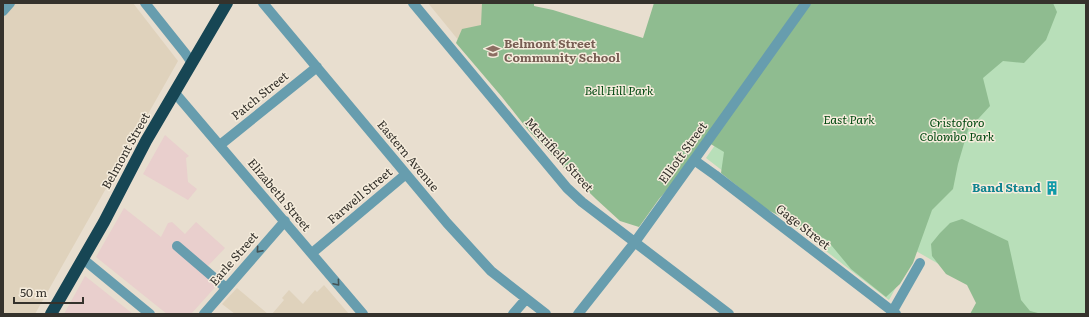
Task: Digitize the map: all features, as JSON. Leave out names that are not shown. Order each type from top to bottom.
[{"type":"highway","name":"Belmont Street","points":[[51,314],[104,222],[146,141],[227,3]]},
{"type":"street","points":[[3,11],[10,3]]},
{"type":"street","points":[[145,3],[192,63]]},
{"type":"street","name":"Eastern Avenue","points":[[263,3],[447,223],[491,271],[546,314]]},
{"type":"street","name":"Merrifield Street","points":[[413,3],[567,188],[582,202],[729,314]]},
{"type":"street","name":"Elliott Street","points":[[578,314],[634,242],[806,3]]},
{"type":"street","name":"Patch Street","points":[[220,145],[317,67]]},
{"type":"street","name":"Elizabeth Street","points":[[175,93],[363,314]]},
{"type":"street","name":"Gage Street","points":[[694,160],[715,174],[894,313]]},
{"type":"street","name":"Farwell Street","points":[[312,253],[406,174]]},
{"type":"street","name":"Earle Street","points":[[204,314],[285,221]]},
{"type":"street","points":[[177,246],[226,288]]},
{"type":"street","points":[[83,259],[150,314]]},
{"type":"street","points":[[894,313],[920,262]]},
{"type":"street","points":[[513,314],[526,298]]},
{"type":"shaded area","points":[[3,3],[133,3],[178,61],[35,314],[3,314]]},
{"type":"shaded area","name":"Belmont Street Community School","points":[[428,3],[534,3],[504,96]]},
{"type":"shaded area","points":[[165,135],[189,156],[186,158],[188,182],[197,189],[188,200],[143,174]]},
{"type":"shaded area","points":[[124,208],[161,237],[168,223],[172,222],[185,234],[196,222],[225,248],[206,268],[218,284],[191,314],[167,314],[96,257]]},
{"type":"shaded area","points":[[85,276],[133,314],[64,314]]},
{"type":"shaded area","points":[[324,285],[349,314],[272,314],[284,300],[282,298],[289,290],[303,304],[315,290],[317,292]]},
{"type":"shaded area","points":[[237,288],[268,314],[235,314],[222,304]]},
{"type":"green space","name":"East Park","points":[[482,3],[534,3],[534,6],[553,10],[643,38],[654,3],[1053,3],[1057,12],[1046,40],[1024,63],[1003,61],[983,78],[990,106],[968,130],[958,164],[953,189],[932,210],[913,263],[900,284],[886,297],[851,269],[827,240],[766,209],[721,173],[724,152],[709,143],[659,199],[639,227],[620,221],[562,166],[528,130],[456,43],[462,29],[481,25]]},
{"type":"green space","name":"Cristoforo Colombo Park","points":[[815,3],[1086,3],[1086,314],[1016,314],[977,286],[916,251],[889,300],[706,158]]},
{"type":"green space","points":[[962,219],[1008,241],[1021,300],[1030,311],[1042,314],[970,314],[976,303],[967,285],[946,274],[932,256],[931,244],[950,223]]},
{"type":"place","name":"Belmont Street Community School","points":[[493,51]]},
{"type":"place","name":"Band Stand","points":[[1052,188]]},
{"type":"park label","name":"Bell Hill Park","points":[[619,91]]}]
